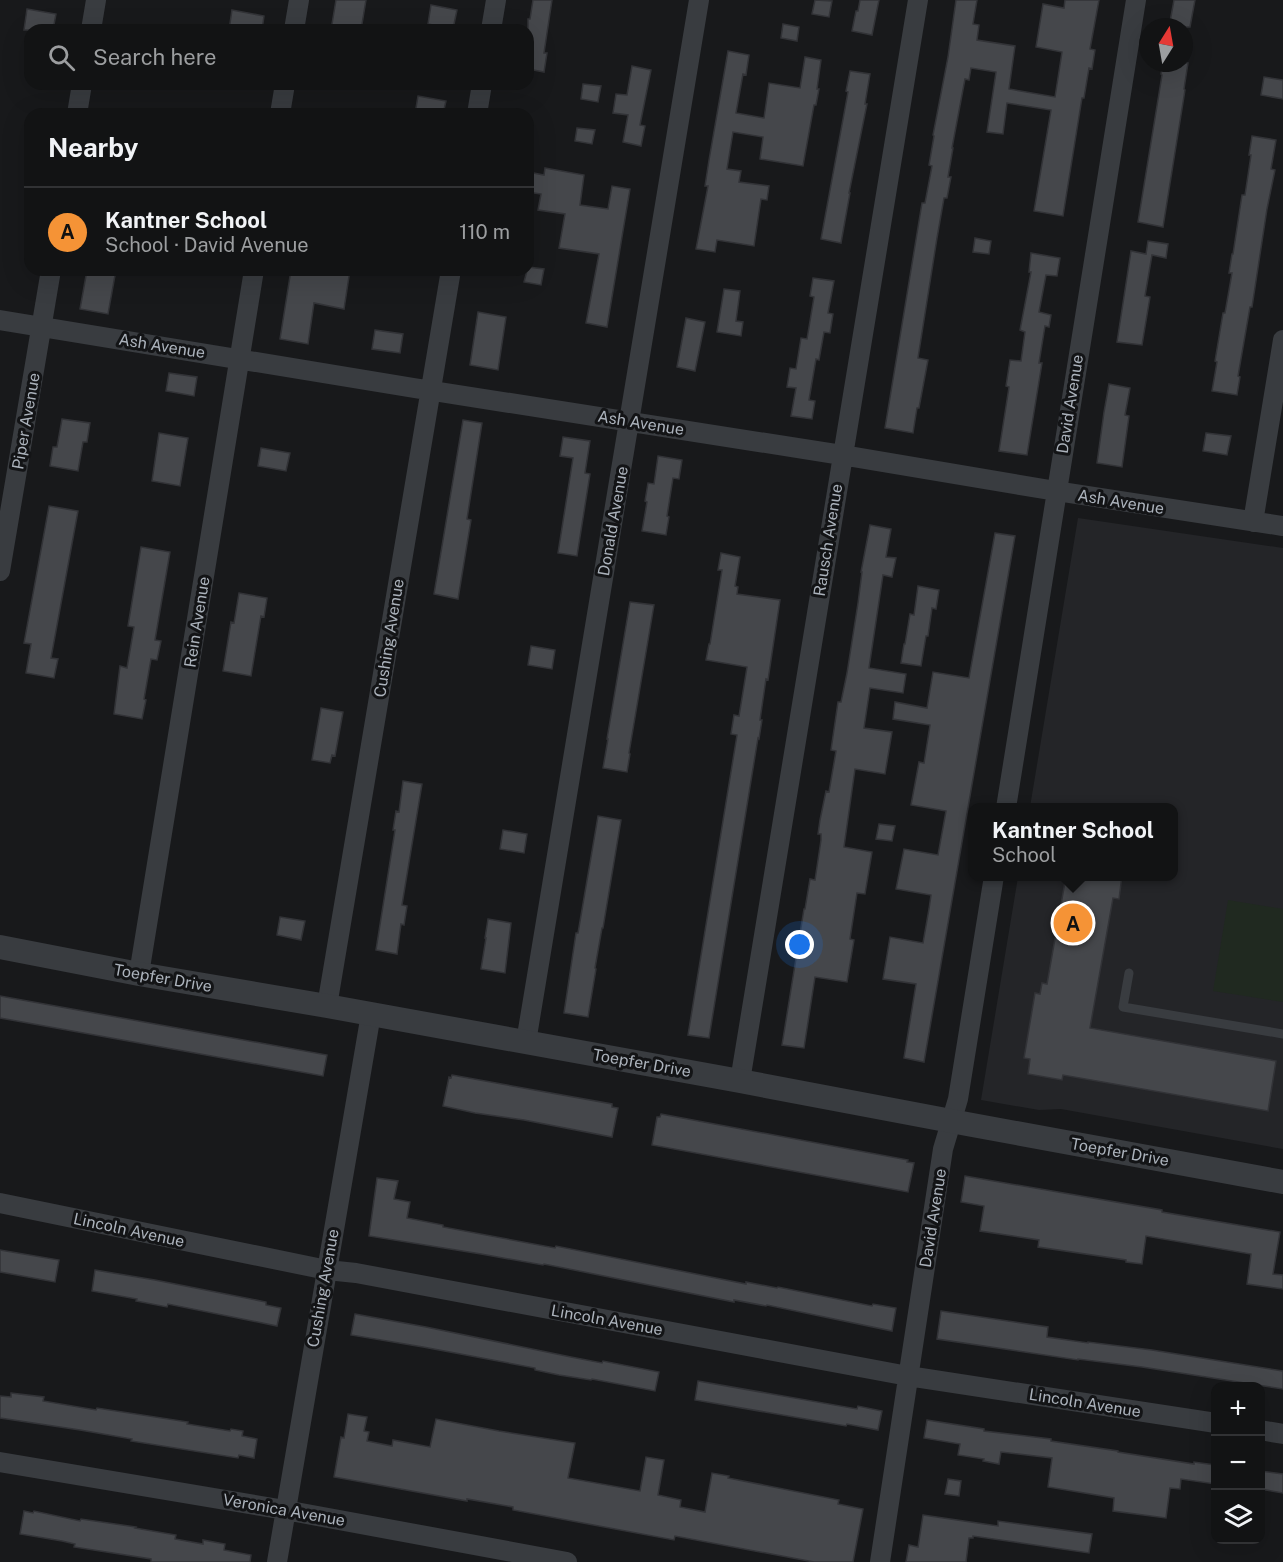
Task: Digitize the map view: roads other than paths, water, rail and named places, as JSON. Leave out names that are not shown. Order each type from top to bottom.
[{"type":"street","points":[[92,24],[96,0]]},
{"type":"street","points":[[295,24],[299,0]]},
{"type":"street","points":[[492,24],[496,0]]},
{"type":"street","name":"Donald Avenue","points":[[526,1042],[699,0]]},
{"type":"street","name":"Rausch Avenue","points":[[740,1081],[918,0]]},
{"type":"street","name":"David Avenue","points":[[1007,803],[1136,0]]},
{"type":"street","points":[[78,108],[81,90]]},
{"type":"street","points":[[281,108],[284,90]]},
{"type":"street","points":[[478,108],[481,90]]},
{"type":"street","name":"Piper Avenue","points":[[0,571],[50,276]]},
{"type":"street","name":"Rein Avenue","points":[[139,974],[254,276]]},
{"type":"street","name":"Cushing Avenue","points":[[327,1006],[450,276]]},
{"type":"street","name":"Ash Avenue","points":[[0,320],[1283,526]]},
{"type":"street","points":[[1253,522],[1283,340]]},
{"type":"street","name":"David Avenue","points":[[880,1562],[943,1149],[958,1099],[993,881]]},
{"type":"street","name":"Toepfer Drive","points":[[0,947],[1283,1182]]},
{"type":"street","name":"Cushing Avenue","points":[[277,1562],[371,1014]]},
{"type":"street","name":"Lincoln Avenue","points":[[0,1203],[327,1270],[908,1376],[1211,1422]]},
{"type":"street","points":[[1265,1431],[1283,1434]]},
{"type":"street","name":"Veronica Avenue","points":[[0,1462],[285,1510],[567,1562]]},
{"type":"lane","points":[[1129,974],[1123,1007],[1283,1034]]},
{"type":"place","name":"Kantner School","points":[[1073,923]]}]
